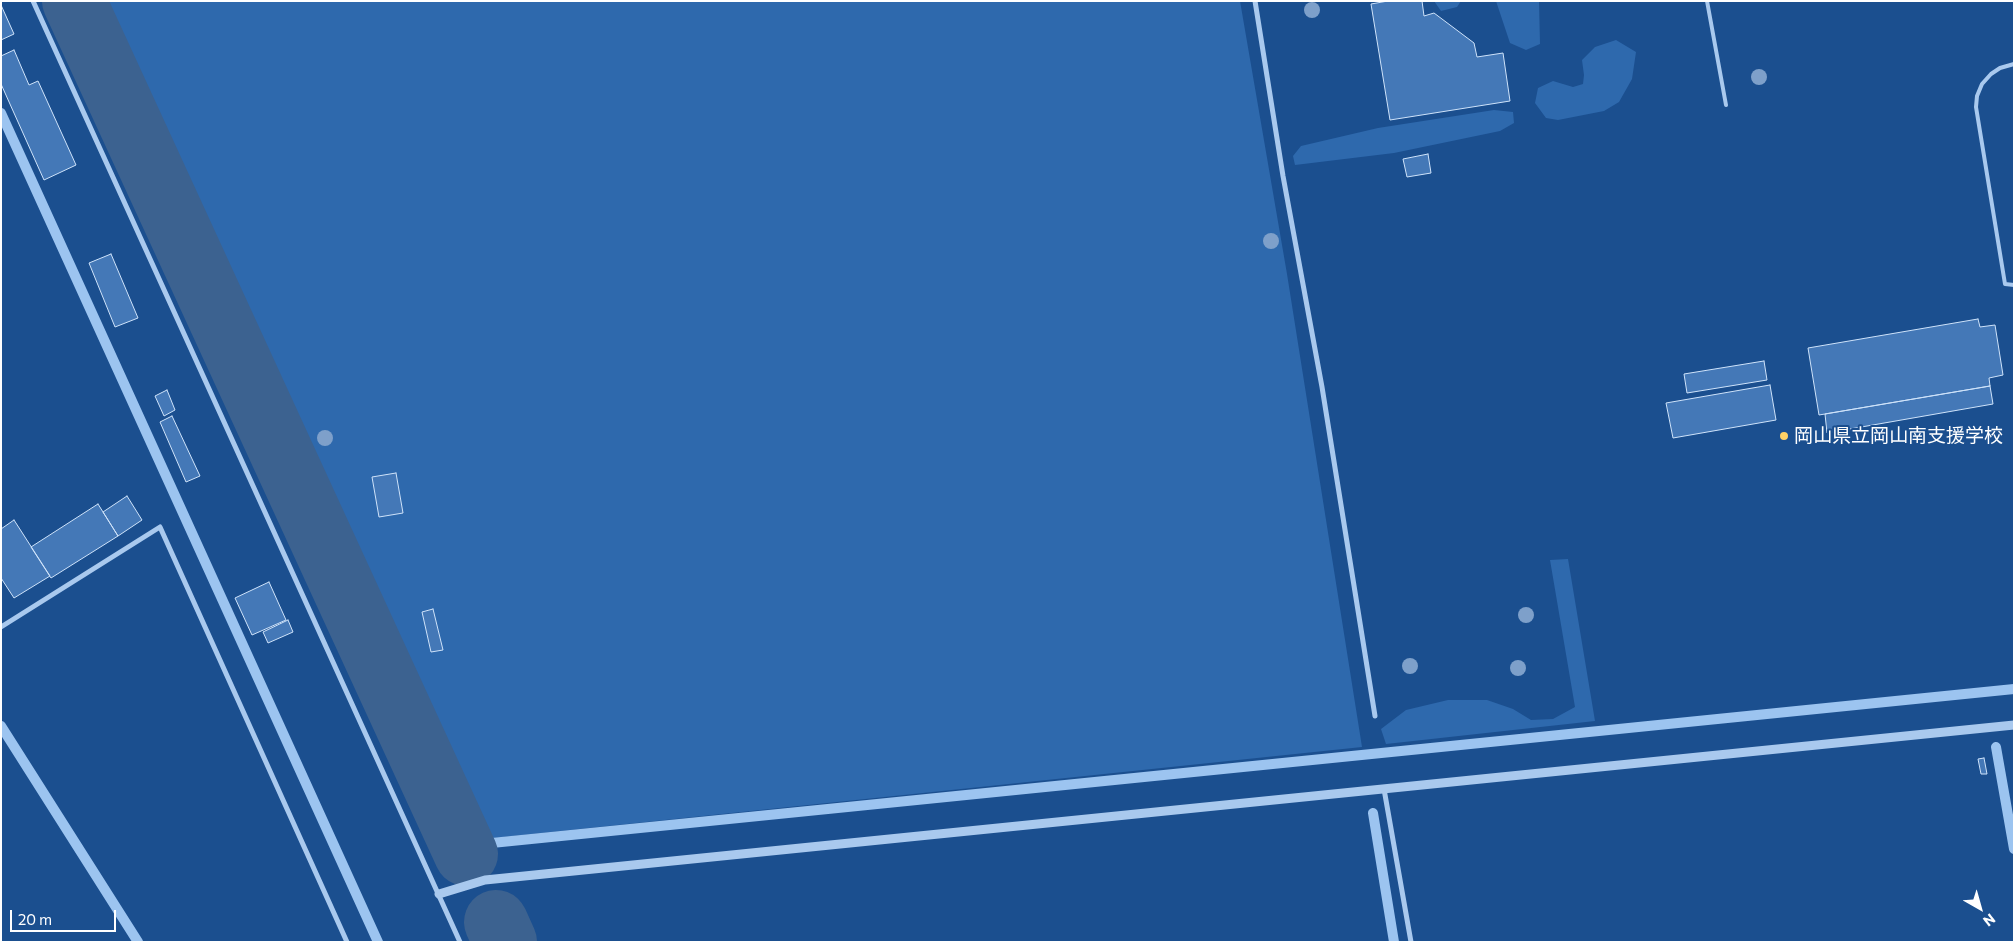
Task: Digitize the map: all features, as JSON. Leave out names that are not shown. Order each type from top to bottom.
[{"type":"street","points":[[33,1],[460,942]]},
{"type":"street","points":[[1257,2],[1283,176],[1322,387],[1375,716]]},
{"type":"street","points":[[1,627],[160,527],[347,942]]},
{"type":"street","points":[[439,894],[485,880],[2014,725]]},
{"type":"street","points":[[1384,790],[1411,942]]},
{"type":"lane","points":[[1708,1],[1726,105]]},
{"type":"lane","points":[[2014,64],[2000,68],[1982,84],[1977,96],[1976,107],[2005,284],[2014,285]]},
{"type":"shaded area","points":[[95,1],[1240,1],[1287,274],[1362,747],[474,840]]},
{"type":"shaded area","points":[[1434,1],[1461,1],[1457,7],[1441,11]]},
{"type":"shaded area","points":[[1496,1],[1539,1],[1540,44],[1526,50],[1510,43]]},
{"type":"shaded area","points":[[1616,40],[1636,52],[1632,79],[1619,102],[1604,111],[1558,120],[1546,118],[1535,103],[1538,88],[1553,81],[1573,87],[1583,84],[1582,60],[1595,47]]},
{"type":"shaded area","points":[[1494,110],[1513,112],[1514,123],[1500,131],[1394,153],[1295,165],[1293,156],[1301,146],[1378,128]]},
{"type":"shaded area","points":[[1568,559],[1595,721],[1386,744],[1381,729],[1406,710],[1448,700],[1487,700],[1513,709],[1531,720],[1553,719],[1575,707],[1550,560]]},
{"type":"building","points":[[1388,1],[1422,1],[1424,16],[1434,13],[1474,43],[1477,57],[1503,53],[1510,101],[1390,120],[1371,4]]},
{"type":"building","points":[[1,5],[14,34],[1,40]]},
{"type":"building","points":[[14,50],[29,85],[38,81],[76,165],[44,180],[1,84],[1,56]]},
{"type":"building","points":[[1428,154],[1431,173],[1407,177],[1403,159]]},
{"type":"building","points":[[111,254],[138,318],[115,327],[89,263]]},
{"type":"building","points":[[1978,319],[1980,327],[1995,325],[2003,375],[1989,378],[1990,386],[1819,415],[1808,348]]},
{"type":"building","points":[[1764,361],[1767,380],[1687,393],[1684,374]]},
{"type":"building","points":[[1770,385],[1776,420],[1673,438],[1666,403]]},
{"type":"building","points":[[1990,386],[1993,404],[1827,433],[1825,414]]},
{"type":"building","points":[[167,390],[175,410],[164,416],[155,396]]},
{"type":"building","points":[[172,416],[200,476],[186,482],[160,422]]},
{"type":"building","points":[[396,473],[403,513],[379,517],[372,477]]},
{"type":"building","points":[[127,496],[142,520],[118,536],[103,512]]},
{"type":"building","points":[[98,504],[118,536],[51,578],[31,547]]},
{"type":"building","points":[[14,520],[50,576],[14,598],[1,578],[1,529]]},
{"type":"building","points":[[269,582],[286,620],[252,635],[235,598]]},
{"type":"building","points":[[433,609],[443,650],[431,652],[422,612]]},
{"type":"building","points":[[288,620],[293,632],[268,643],[263,632]]},
{"type":"building","points":[[1984,758],[1987,774],[1981,774],[1978,759]]},
{"type":"waterway","points":[[74,1],[466,854]]},
{"type":"waterway","points":[[1,113],[378,942]]},
{"type":"waterway","points":[[462,846],[2014,689]]},
{"type":"waterway","points":[[1,726],[138,942]]},
{"type":"waterway","points":[[1996,747],[2014,849]]},
{"type":"waterway","points":[[1373,813],[1394,942]]},
{"type":"waterway","points":[[496,922],[505,942]]},
{"type":"place","name":"岡山県立岡山南支援学校","points":[[1784,436]]}]
